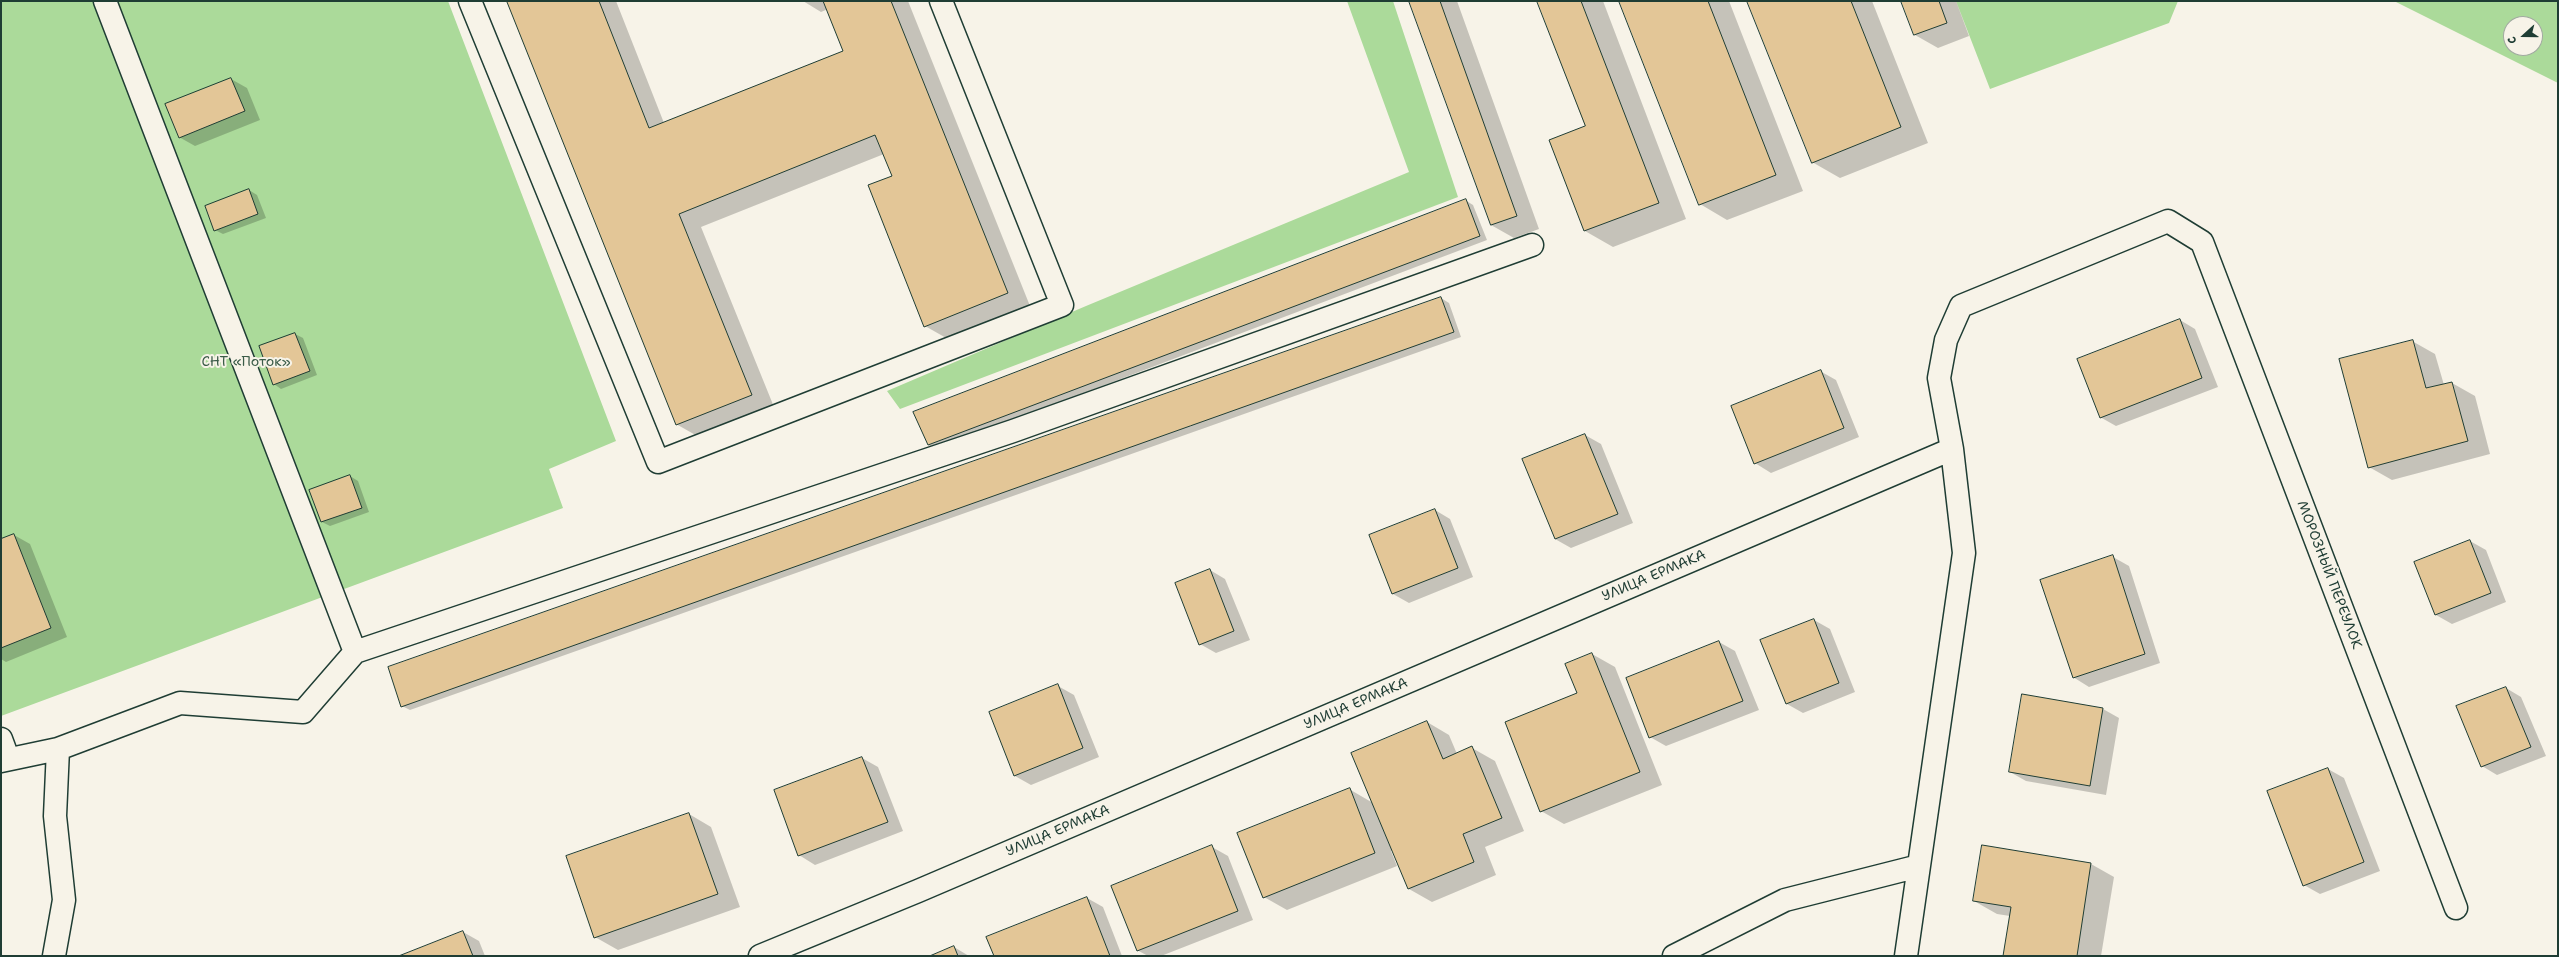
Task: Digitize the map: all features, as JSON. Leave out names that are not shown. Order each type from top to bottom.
[{"type":"street","points":[[105,1],[355,652]]},
{"type":"street","points":[[470,1],[658,462],[1062,305],[941,1]]},
{"type":"street","name":"МОРОЗНЫЙ ПЕРЕУЛОК","points":[[1952,449],[1939,378],[1946,340],[1961,306],[2168,221],[2202,242],[2456,908]]},
{"type":"street","points":[[3,752],[58,749],[180,703],[303,712],[355,652],[1013,431],[1532,244]]},
{"type":"street","points":[[1906,956],[1964,553],[1952,449]]},
{"type":"street","name":"УЛИЦА ЕРМАКА","points":[[760,956],[933,885],[1952,449]]},
{"type":"street","points":[[54,956],[64,900],[55,816],[58,749]]},
{"type":"street","points":[[1674,956],[1785,900],[1919,866]]},
{"type":"green space","name":"СНТ «Поток»","points":[[1,1],[448,1],[616,441],[549,469],[563,508],[1,716]]},
{"type":"green space","points":[[1347,1],[1393,1],[1458,197],[900,409],[887,391],[1086,306],[1409,172]]},
{"type":"green space","points":[[1956,1],[2178,1],[2169,23],[1990,89]]},
{"type":"green space","points":[[2394,1],[2558,1],[2558,83],[2504,56],[2543,56],[2543,16],[2503,16],[2503,56]]},
{"type":"building","points":[[599,1],[649,128],[843,51],[823,1],[891,1],[1008,293],[924,327],[868,185],[892,176],[875,135],[679,214],[752,395],[676,425],[507,2]]},
{"type":"building","points":[[1409,1],[1440,1],[1517,216],[1491,225]]},
{"type":"building","points":[[1537,1],[1581,1],[1659,203],[1584,231],[1549,140],[1585,126]]},
{"type":"building","points":[[1619,1],[1708,1],[1776,175],[1699,205]]},
{"type":"building","points":[[1747,1],[1851,1],[1901,127],[1812,163]]},
{"type":"building","points":[[1901,1],[1939,1],[1947,23],[1914,35]]},
{"type":"building","points":[[231,78],[245,111],[179,138],[165,104]]},
{"type":"building","points":[[249,189],[258,214],[214,231],[205,206]]},
{"type":"building","points":[[1466,199],[1480,236],[928,445],[913,412]]},
{"type":"building","points":[[1441,297],[1454,332],[401,707],[388,667]]},
{"type":"building","points":[[2180,319],[2202,378],[2100,418],[2077,359]]},
{"type":"building","points":[[295,333],[310,371],[273,385],[259,346]]},
{"type":"building","points":[[2413,340],[2426,388],[2452,382],[2468,441],[2368,468],[2339,359]]},
{"type":"building","points":[[1821,370],[1844,428],[1754,464],[1731,406]]},
{"type":"building","points":[[1585,434],[1618,514],[1555,539],[1522,459]]},
{"type":"building","points":[[350,475],[362,508],[321,522],[309,490]]},
{"type":"building","points":[[1435,509],[1458,568],[1392,594],[1369,535]]},
{"type":"building","points":[[14,534],[51,628],[1,648],[1,539]]},
{"type":"building","points":[[2470,540],[2491,593],[2435,615],[2414,562]]},
{"type":"building","points":[[2113,555],[2145,654],[2073,678],[2040,580]]},
{"type":"building","points":[[1210,569],[1234,631],[1199,645],[1175,583]]},
{"type":"building","points":[[1814,619],[1839,683],[1786,704],[1760,640]]},
{"type":"building","points":[[1719,641],[1743,701],[1649,738],[1626,678]]},
{"type":"building","points":[[1592,653],[1640,772],[1540,812],[1505,722],[1577,693],[1565,664]]},
{"type":"building","points":[[1058,684],[1083,748],[1014,776],[989,712]]},
{"type":"building","points":[[2506,687],[2531,747],[2481,767],[2456,706]]},
{"type":"building","points":[[2022,694],[2103,708],[2090,786],[2009,772]]},
{"type":"building","points":[[1427,721],[1443,759],[1472,746],[1502,818],[1463,834],[1474,862],[1408,889],[1351,753]]},
{"type":"building","points":[[862,757],[888,822],[798,856],[774,790]]},
{"type":"building","points":[[2328,768],[2364,862],[2303,886],[2267,791]]},
{"type":"building","points":[[1350,788],[1375,853],[1263,898],[1237,833]]},
{"type":"building","points":[[689,813],[718,894],[594,938],[566,856]]},
{"type":"building","points":[[1212,845],[1238,911],[1137,951],[1111,886]]},
{"type":"building","points":[[1982,845],[2091,863],[2077,956],[2003,956],[2011,907],[1973,901]]},
{"type":"building","points":[[1087,897],[1110,956],[994,956],[986,937]]},
{"type":"building","points":[[463,931],[473,956],[399,956]]},
{"type":"building","points":[[954,946],[958,956],[930,956]]}]
